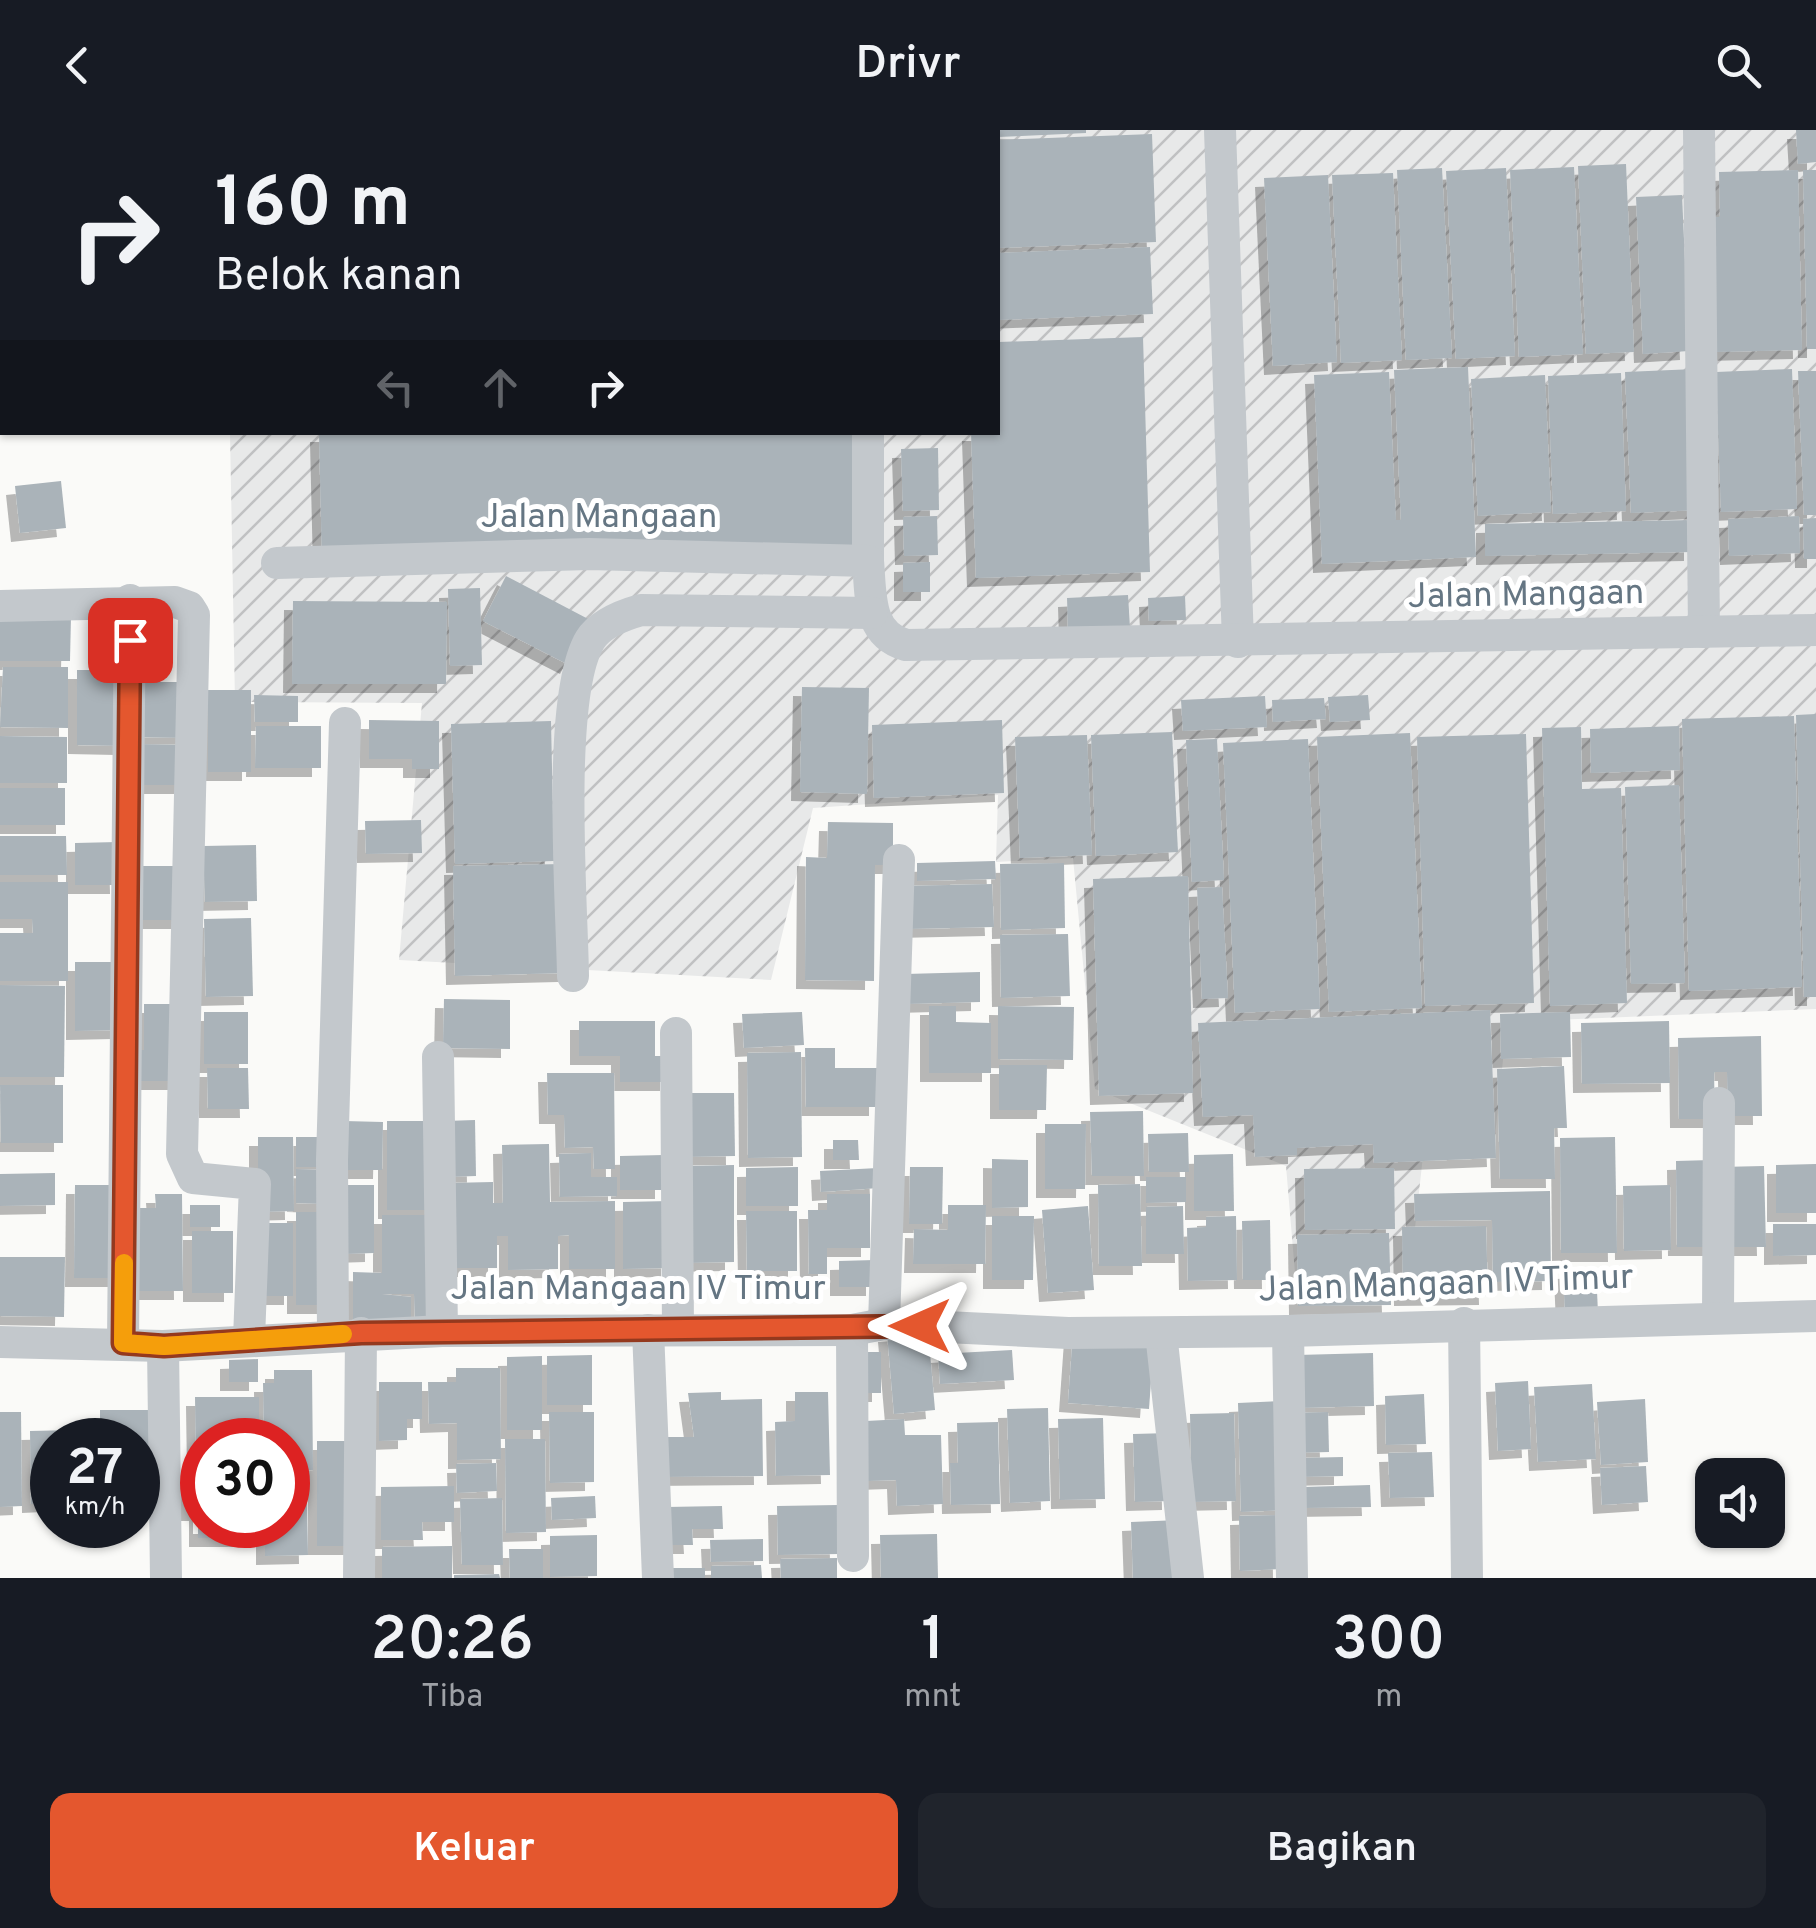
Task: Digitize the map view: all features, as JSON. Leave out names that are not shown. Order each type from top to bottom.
[{"type":"street","points":[[1220,130],[1238,642]]},
{"type":"street","points":[[1699,130],[1704,632]]},
{"type":"street","points":[[573,976],[571,714],[578,670],[591,638],[620,615],[641,610],[872,613],[868,435]]},
{"type":"street","name":"Jalan Mangaan","points":[[277,563],[589,554],[868,561]]},
{"type":"street","points":[[0,606],[130,600],[175,602],[189,607],[194,615],[182,1154],[193,1178],[255,1184],[248,1339]]},
{"type":"street","points":[[123,1343],[130,600]]},
{"type":"street","name":"Jalan Mangaan","points":[[872,613],[887,638],[906,645],[1816,630]]},
{"type":"street","points":[[345,723],[332,1160],[347,1334],[359,1578]]},
{"type":"street","points":[[853,1556],[899,860]]},
{"type":"street","points":[[658,1578],[663,1330],[676,1033]]},
{"type":"street","points":[[438,1057],[442,1331]]},
{"type":"street","points":[[1718,1316],[1720,1102]]},
{"type":"street","name":"Jalan Mangaan IV Timur","points":[[0,1342],[164,1346],[442,1331],[868,1327],[1288,1332],[1464,1323],[1816,1316]]},
{"type":"street","points":[[1464,1323],[1467,1578]]},
{"type":"street","points":[[1161,1332],[1188,1578]]},
{"type":"street","points":[[1288,1332],[1292,1578]]},
{"type":"street","points":[[164,1346],[166,1578]]},
{"type":"shaded area","points":[[1000,130],[1816,130],[1816,1009],[1507,1022],[1493,1155],[1423,1156],[1409,1282],[1296,1285],[1286,1166],[1095,1089],[1073,858],[996,862],[998,795],[813,808],[771,980],[399,960],[422,703],[235,702],[230,435],[1000,435]]},
{"type":"building","points":[[1000,130],[1086,133],[1000,137]]},
{"type":"building","points":[[1796,130],[1816,130],[1816,162],[1798,164]]},
{"type":"building","points":[[1152,134],[1156,242],[1000,248],[1000,140]]},
{"type":"building","points":[[1626,164],[1634,352],[1586,354],[1578,166]]},
{"type":"building","points":[[1574,167],[1583,354],[1519,357],[1510,170]]},
{"type":"building","points":[[1442,168],[1452,358],[1406,360],[1397,170]]},
{"type":"building","points":[[1506,168],[1515,356],[1456,359],[1446,171]]},
{"type":"building","points":[[1798,170],[1802,350],[1715,352],[1712,217],[1720,217],[1719,172]]},
{"type":"building","points":[[1803,170],[1816,170],[1816,349],[1807,349]]},
{"type":"building","points":[[1393,173],[1402,360],[1341,363],[1332,175]]},
{"type":"building","points":[[1328,175],[1337,362],[1273,366],[1264,178]]},
{"type":"building","points":[[1682,195],[1689,351],[1643,354],[1636,197]]},
{"type":"building","points":[[1150,247],[1153,314],[1000,320],[1000,253]]},
{"type":"building","points":[[1143,337],[1150,572],[976,578],[971,435],[1000,435],[1000,342]]},
{"type":"building","points":[[1468,367],[1476,557],[1322,564],[1314,375],[1389,372],[1396,520],[1401,520],[1394,370]]},
{"type":"building","points":[[1695,369],[1700,510],[1631,513],[1625,372]]},
{"type":"building","points":[[1792,369],[1797,509],[1721,512],[1716,372]]},
{"type":"building","points":[[1798,371],[1816,371],[1816,515],[1804,515]]},
{"type":"building","points":[[1621,373],[1626,511],[1553,514],[1548,376]]},
{"type":"building","points":[[1545,375],[1551,512],[1478,516],[1471,379]]},
{"type":"building","points":[[319,435],[860,435],[863,546],[322,560]]},
{"type":"building","points":[[938,448],[939,510],[903,511],[901,449]]},
{"type":"building","points":[[61,481],[66,528],[20,533],[15,486]]},
{"type":"building","points":[[937,516],[938,555],[904,556],[903,517]]},
{"type":"building","points":[[1799,516],[1800,553],[1729,556],[1728,519]]},
{"type":"building","points":[[1816,518],[1816,559],[1804,559],[1803,519]]},
{"type":"building","points":[[1693,520],[1693,552],[1485,556],[1485,524]]},
{"type":"building","points":[[930,562],[930,592],[903,592],[903,563]]},
{"type":"building","points":[[506,576],[592,621],[569,665],[483,621]]},
{"type":"building","points":[[480,588],[482,665],[450,666],[448,589]]},
{"type":"building","points":[[1128,595],[1130,628],[1068,630],[1067,598]]},
{"type":"building","points":[[1185,596],[1186,620],[1149,621],[1148,598]]},
{"type":"building","points":[[293,601],[447,602],[446,684],[292,684]]},
{"type":"building","points":[[0,616],[71,616],[70,661],[0,661]]},
{"type":"building","points":[[3,667],[68,667],[68,728],[0,727]]},
{"type":"building","points":[[77,670],[125,670],[125,746],[77,745]]},
{"type":"building","points":[[134,682],[190,682],[190,738],[134,737]]},
{"type":"building","points":[[802,687],[869,688],[867,794],[800,792]]},
{"type":"building","points":[[208,690],[251,690],[251,772],[208,772]]},
{"type":"building","points":[[254,695],[298,696],[298,722],[255,722]]},
{"type":"building","points":[[1368,695],[1370,720],[1330,722],[1328,697]]},
{"type":"building","points":[[1265,696],[1267,727],[1183,731],[1181,700]]},
{"type":"building","points":[[1324,698],[1326,719],[1273,722],[1272,700]]},
{"type":"building","points":[[1816,714],[1816,997],[1804,997],[1796,715]]},
{"type":"building","points":[[1794,716],[1802,987],[1689,991],[1682,719]]},
{"type":"building","points":[[369,720],[439,721],[439,769],[412,769],[412,759],[369,759]]},
{"type":"building","points":[[1002,720],[1004,793],[874,798],[872,725]]},
{"type":"building","points":[[551,721],[554,861],[455,864],[451,724]]},
{"type":"building","points":[[256,726],[321,726],[321,768],[255,768]]},
{"type":"building","points":[[1679,726],[1680,770],[1591,773],[1590,729]]},
{"type":"building","points":[[1581,727],[1582,789],[1621,788],[1627,1003],[1550,1006],[1542,728]]},
{"type":"building","points":[[1172,732],[1178,852],[1096,856],[1091,735]]},
{"type":"building","points":[[1410,733],[1422,1008],[1329,1012],[1317,737]]},
{"type":"building","points":[[1526,734],[1534,1003],[1425,1006],[1417,737]]},
{"type":"building","points":[[1087,735],[1092,855],[1020,858],[1015,737]]},
{"type":"building","points":[[0,736],[67,737],[67,783],[0,783]]},
{"type":"building","points":[[1217,739],[1224,880],[1192,882],[1186,740]]},
{"type":"building","points":[[1308,739],[1320,1009],[1235,1013],[1223,743]]},
{"type":"building","points":[[134,744],[185,745],[185,785],[133,785]]},
{"type":"building","points":[[1679,785],[1685,983],[1631,984],[1625,787]]},
{"type":"building","points":[[0,788],[65,788],[65,825],[0,825]]},
{"type":"building","points":[[421,820],[422,853],[366,854],[365,821]]},
{"type":"building","points":[[828,822],[893,823],[893,865],[875,865],[874,981],[805,980],[806,857],[827,858]]},
{"type":"building","points":[[0,836],[66,836],[67,875],[0,875]]},
{"type":"building","points":[[118,842],[119,885],[75,885],[75,843]]},
{"type":"building","points":[[256,845],[257,901],[205,902],[203,846]]},
{"type":"building","points":[[995,861],[996,879],[917,881],[917,863]]},
{"type":"building","points":[[1064,863],[1065,928],[1001,930],[1000,864]]},
{"type":"building","points":[[564,864],[567,973],[455,976],[453,866]]},
{"type":"building","points":[[135,866],[182,866],[181,920],[142,920]]},
{"type":"building","points":[[1188,876],[1193,1093],[1099,1096],[1093,879]]},
{"type":"building","points":[[0,882],[68,882],[68,981],[0,981],[0,933],[33,933],[32,919],[0,919]]},
{"type":"building","points":[[992,884],[994,927],[907,929],[906,886]]},
{"type":"building","points":[[1222,887],[1228,998],[1202,999],[1197,888]]},
{"type":"building","points":[[251,918],[253,996],[206,997],[204,919]]},
{"type":"building","points":[[1068,934],[1070,996],[1001,998],[1000,935]]},
{"type":"building","points":[[75,962],[122,962],[122,1030],[75,1031]]},
{"type":"building","points":[[980,972],[980,1002],[906,1004],[905,974]]},
{"type":"building","points":[[0,985],[65,986],[64,1077],[0,1077]]},
{"type":"building","points":[[444,999],[510,1000],[510,1049],[443,1048]]},
{"type":"building","points":[[144,1004],[181,1004],[181,1081],[131,1081],[131,1050],[144,1050]]},
{"type":"building","points":[[929,1006],[956,1006],[956,1022],[991,1023],[991,1073],[929,1073]]},
{"type":"building","points":[[998,1006],[1074,1007],[1073,1060],[998,1059]]},
{"type":"building","points":[[1490,1010],[1496,1158],[1374,1163],[1373,1144],[1297,1148],[1297,1155],[1255,1157],[1253,1115],[1203,1117],[1198,1023]]},
{"type":"building","points":[[204,1012],[248,1012],[248,1064],[204,1064]]},
{"type":"building","points":[[802,1012],[804,1045],[744,1048],[742,1014]]},
{"type":"building","points":[[1570,1012],[1571,1057],[1501,1059],[1500,1014]]},
{"type":"building","points":[[579,1021],[655,1021],[655,1056],[669,1056],[669,1082],[620,1082],[620,1056],[579,1056]]},
{"type":"building","points":[[1669,1021],[1670,1083],[1582,1084],[1581,1023]]},
{"type":"building","points":[[1761,1036],[1762,1116],[1728,1116],[1727,1072],[1714,1072],[1715,1119],[1679,1119],[1678,1038]]},
{"type":"building","points":[[805,1048],[835,1048],[835,1068],[878,1068],[878,1107],[806,1107]]},
{"type":"building","points":[[801,1052],[802,1157],[748,1158],[747,1053]]},
{"type":"building","points":[[999,1065],[1047,1065],[1046,1110],[999,1110]]},
{"type":"building","points":[[1564,1066],[1567,1128],[1554,1128],[1555,1179],[1500,1179],[1497,1069]]},
{"type":"building","points":[[207,1068],[248,1068],[249,1109],[208,1109]]},
{"type":"building","points":[[547,1073],[614,1073],[615,1169],[594,1169],[593,1147],[565,1148],[564,1115],[548,1115]]},
{"type":"building","points":[[0,1085],[63,1085],[63,1143],[1,1143]]},
{"type":"building","points":[[682,1093],[734,1093],[735,1156],[683,1157]]},
{"type":"building","points":[[1143,1111],[1144,1176],[1092,1176],[1090,1112]]},
{"type":"building","points":[[475,1120],[476,1176],[446,1177],[445,1121]]},
{"type":"building","points":[[344,1121],[383,1122],[382,1170],[344,1170]]},
{"type":"building","points":[[387,1121],[437,1121],[437,1210],[387,1210]]},
{"type":"building","points":[[1045,1124],[1086,1124],[1085,1189],[1045,1189]]},
{"type":"building","points":[[1188,1133],[1189,1172],[1149,1172],[1148,1134]]},
{"type":"building","points":[[258,1137],[293,1137],[294,1211],[258,1212]]},
{"type":"building","points":[[296,1137],[326,1137],[326,1167],[296,1167]]},
{"type":"building","points":[[1615,1137],[1617,1253],[1561,1253],[1560,1138]]},
{"type":"building","points":[[833,1140],[858,1140],[859,1160],[833,1160]]},
{"type":"building","points":[[549,1144],[550,1202],[615,1201],[615,1269],[569,1269],[569,1235],[558,1236],[558,1269],[508,1270],[508,1236],[497,1236],[497,1268],[448,1268],[448,1183],[493,1182],[493,1203],[503,1203],[502,1145]]},
{"type":"building","points":[[591,1153],[591,1177],[617,1177],[617,1196],[560,1197],[559,1154]]},
{"type":"building","points":[[1233,1154],[1234,1211],[1194,1211],[1194,1155]]},
{"type":"building","points":[[664,1155],[664,1190],[620,1190],[620,1156]]},
{"type":"building","points":[[992,1159],[1028,1160],[1028,1207],[992,1208]]},
{"type":"building","points":[[1712,1160],[1713,1247],[1677,1247],[1676,1161]]},
{"type":"building","points":[[1816,1164],[1816,1213],[1776,1213],[1776,1165]]},
{"type":"building","points":[[734,1165],[734,1262],[685,1263],[685,1166]]},
{"type":"building","points":[[1764,1166],[1766,1247],[1721,1247],[1720,1167]]},
{"type":"building","points":[[798,1167],[798,1206],[746,1206],[746,1168]]},
{"type":"building","points":[[910,1167],[943,1167],[942,1224],[909,1224]]},
{"type":"building","points":[[878,1168],[879,1188],[821,1192],[820,1171]]},
{"type":"building","points":[[1394,1168],[1395,1229],[1305,1230],[1304,1169]]},
{"type":"building","points":[[296,1169],[326,1170],[326,1204],[296,1203]]},
{"type":"building","points":[[55,1173],[55,1205],[0,1206],[0,1174]]},
{"type":"building","points":[[1146,1177],[1186,1177],[1186,1202],[1146,1203]]},
{"type":"building","points":[[1140,1184],[1142,1266],[1099,1266],[1098,1185]]},
{"type":"building","points":[[75,1185],[118,1185],[117,1278],[74,1278]]},
{"type":"building","points":[[344,1185],[374,1185],[374,1253],[344,1254]]},
{"type":"building","points":[[1670,1185],[1671,1250],[1624,1251],[1623,1186]]},
{"type":"building","points":[[1550,1191],[1551,1281],[1493,1282],[1492,1220],[1415,1221],[1414,1194]]},
{"type":"building","points":[[155,1194],[182,1194],[183,1291],[137,1291],[128,1208],[156,1208]]},
{"type":"building","points":[[827,1194],[870,1194],[870,1248],[827,1248],[827,1274],[809,1274],[808,1210],[827,1210]]},
{"type":"building","points":[[670,1201],[670,1268],[623,1269],[623,1202]]},
{"type":"building","points":[[190,1205],[220,1205],[220,1227],[190,1227]]},
{"type":"building","points":[[948,1205],[986,1205],[985,1264],[913,1264],[914,1229],[948,1230]]},
{"type":"building","points":[[1088,1206],[1094,1290],[1048,1293],[1042,1210]]},
{"type":"building","points":[[1183,1206],[1184,1254],[1146,1254],[1146,1207]]},
{"type":"building","points":[[746,1211],[797,1211],[797,1271],[747,1271]]},
{"type":"building","points":[[296,1212],[327,1212],[327,1305],[296,1305]]},
{"type":"building","points":[[382,1215],[439,1215],[439,1320],[415,1320],[414,1294],[382,1294],[411,1297],[411,1327],[353,1328],[353,1272],[382,1273]]},
{"type":"building","points":[[992,1216],[1034,1216],[1033,1280],[992,1280]]},
{"type":"building","points":[[1236,1216],[1237,1280],[1188,1281],[1187,1228],[1206,1227],[1206,1217]]},
{"type":"building","points":[[1270,1220],[1271,1280],[1243,1280],[1242,1221]]},
{"type":"building","points":[[256,1223],[293,1223],[293,1296],[256,1296]]},
{"type":"building","points":[[1773,1224],[1816,1224],[1816,1255],[1773,1256]]},
{"type":"building","points":[[1486,1226],[1488,1296],[1403,1297],[1402,1227]]},
{"type":"building","points":[[192,1231],[233,1231],[233,1293],[192,1293]]},
{"type":"building","points":[[1389,1233],[1391,1305],[1298,1306],[1297,1235]]},
{"type":"building","points":[[0,1257],[65,1257],[64,1317],[0,1316]]},
{"type":"building","points":[[875,1260],[875,1287],[839,1287],[839,1261]]},
{"type":"building","points":[[1596,1269],[1598,1313],[1565,1314],[1563,1270]]},
{"type":"building","points":[[928,1330],[935,1410],[894,1414],[887,1333]]},
{"type":"building","points":[[1073,1333],[1154,1339],[1149,1409],[1068,1403]]},
{"type":"building","points":[[1012,1350],[1014,1380],[940,1384],[938,1354]]},
{"type":"building","points":[[858,1352],[881,1352],[881,1393],[859,1393]]},
{"type":"building","points":[[1373,1353],[1374,1406],[1298,1408],[1297,1355]]},
{"type":"building","points":[[592,1355],[592,1405],[547,1405],[547,1356]]},
{"type":"building","points":[[542,1356],[542,1430],[507,1430],[507,1357]]},
{"type":"building","points":[[258,1359],[258,1382],[229,1382],[229,1360]]},
{"type":"building","points":[[456,1368],[500,1368],[501,1459],[457,1460],[457,1423],[429,1424],[428,1382],[456,1382]]},
{"type":"building","points":[[274,1370],[312,1370],[313,1470],[310,1470],[310,1418],[264,1418],[263,1383],[274,1383]]},
{"type":"building","points":[[1528,1381],[1531,1449],[1498,1451],[1495,1383]]},
{"type":"building","points":[[379,1382],[422,1382],[422,1419],[407,1419],[407,1440],[379,1441]]},
{"type":"building","points":[[1592,1384],[1596,1459],[1538,1462],[1534,1387]]},
{"type":"building","points":[[721,1392],[721,1400],[762,1399],[763,1476],[661,1477],[660,1437],[694,1437],[688,1393]]},
{"type":"building","points":[[795,1392],[828,1392],[830,1475],[776,1476],[775,1422],[795,1421]]},
{"type":"building","points":[[1424,1394],[1426,1444],[1386,1445],[1385,1396]]},
{"type":"building","points":[[195,1397],[259,1397],[259,1418],[195,1418]]},
{"type":"building","points":[[1645,1399],[1648,1462],[1601,1465],[1597,1402]]},
{"type":"building","points":[[1283,1401],[1286,1510],[1241,1512],[1238,1403]]},
{"type":"building","points":[[1048,1408],[1050,1501],[1010,1503],[1007,1409]]},
{"type":"building","points":[[100,1410],[152,1410],[152,1418],[100,1418]]},
{"type":"building","points":[[0,1412],[21,1412],[22,1506],[0,1507]]},
{"type":"building","points":[[549,1412],[594,1412],[594,1482],[550,1483]]},
{"type":"building","points":[[1328,1412],[1329,1452],[1291,1453],[1290,1413]]},
{"type":"building","points":[[1234,1413],[1236,1501],[1192,1502],[1190,1414]]},
{"type":"building","points":[[1103,1418],[1105,1499],[1060,1500],[1058,1419]]},
{"type":"building","points":[[904,1419],[905,1435],[941,1435],[943,1504],[897,1506],[896,1480],[868,1481],[866,1421]]},
{"type":"building","points":[[998,1422],[1000,1504],[951,1505],[950,1463],[958,1463],[957,1423]]},
{"type":"building","points":[[1170,1433],[1171,1501],[1135,1502],[1133,1434]]},
{"type":"building","points":[[505,1439],[545,1439],[546,1532],[506,1533]]},
{"type":"building","points":[[317,1441],[356,1441],[356,1546],[317,1546]]},
{"type":"building","points":[[1432,1452],[1434,1497],[1390,1498],[1388,1453]]},
{"type":"building","points":[[1343,1457],[1343,1476],[1299,1477],[1299,1458]]},
{"type":"building","points":[[496,1463],[497,1491],[457,1493],[456,1464]]},
{"type":"building","points":[[1646,1466],[1648,1502],[1602,1505],[1600,1468]]},
{"type":"building","points":[[1370,1485],[1371,1507],[1304,1508],[1303,1487]]},
{"type":"building","points":[[454,1486],[454,1522],[422,1522],[423,1540],[381,1540],[381,1487]]},
{"type":"building","points":[[595,1496],[596,1518],[552,1520],[551,1498]]},
{"type":"building","points":[[502,1498],[503,1565],[462,1565],[460,1499]]},
{"type":"building","points":[[838,1505],[839,1554],[778,1555],[777,1506]]},
{"type":"building","points":[[722,1506],[723,1529],[692,1529],[693,1545],[667,1545],[666,1507]]},
{"type":"building","points":[[1281,1515],[1282,1569],[1240,1571],[1239,1516]]},
{"type":"building","points":[[1179,1520],[1180,1578],[1133,1578],[1131,1522]]},
{"type":"building","points":[[937,1534],[938,1578],[881,1578],[880,1535]]},
{"type":"building","points":[[597,1535],[597,1576],[550,1577],[550,1536]]},
{"type":"building","points":[[763,1539],[763,1561],[711,1562],[710,1540]]},
{"type":"building","points":[[452,1546],[452,1578],[382,1578],[382,1547]]},
{"type":"building","points":[[265,1548],[308,1548],[308,1555],[265,1556]]},
{"type":"building","points":[[509,1549],[543,1549],[543,1578],[510,1578]]},
{"type":"building","points":[[837,1558],[837,1578],[781,1578],[780,1559]]},
{"type":"building","points":[[761,1565],[762,1578],[711,1578],[711,1566]]},
{"type":"building","points":[[660,1568],[705,1568],[705,1578],[660,1578]]},
{"type":"building","points":[[499,1574],[500,1578],[454,1578],[454,1575]]},
{"type":"slow traffic","points":[[124,1263],[123,1343],[164,1346],[343,1334]]},
{"type":"route","points":[[130,640],[123,1343],[164,1346],[442,1331],[852,1330],[884,1324],[920,1326]]}]
